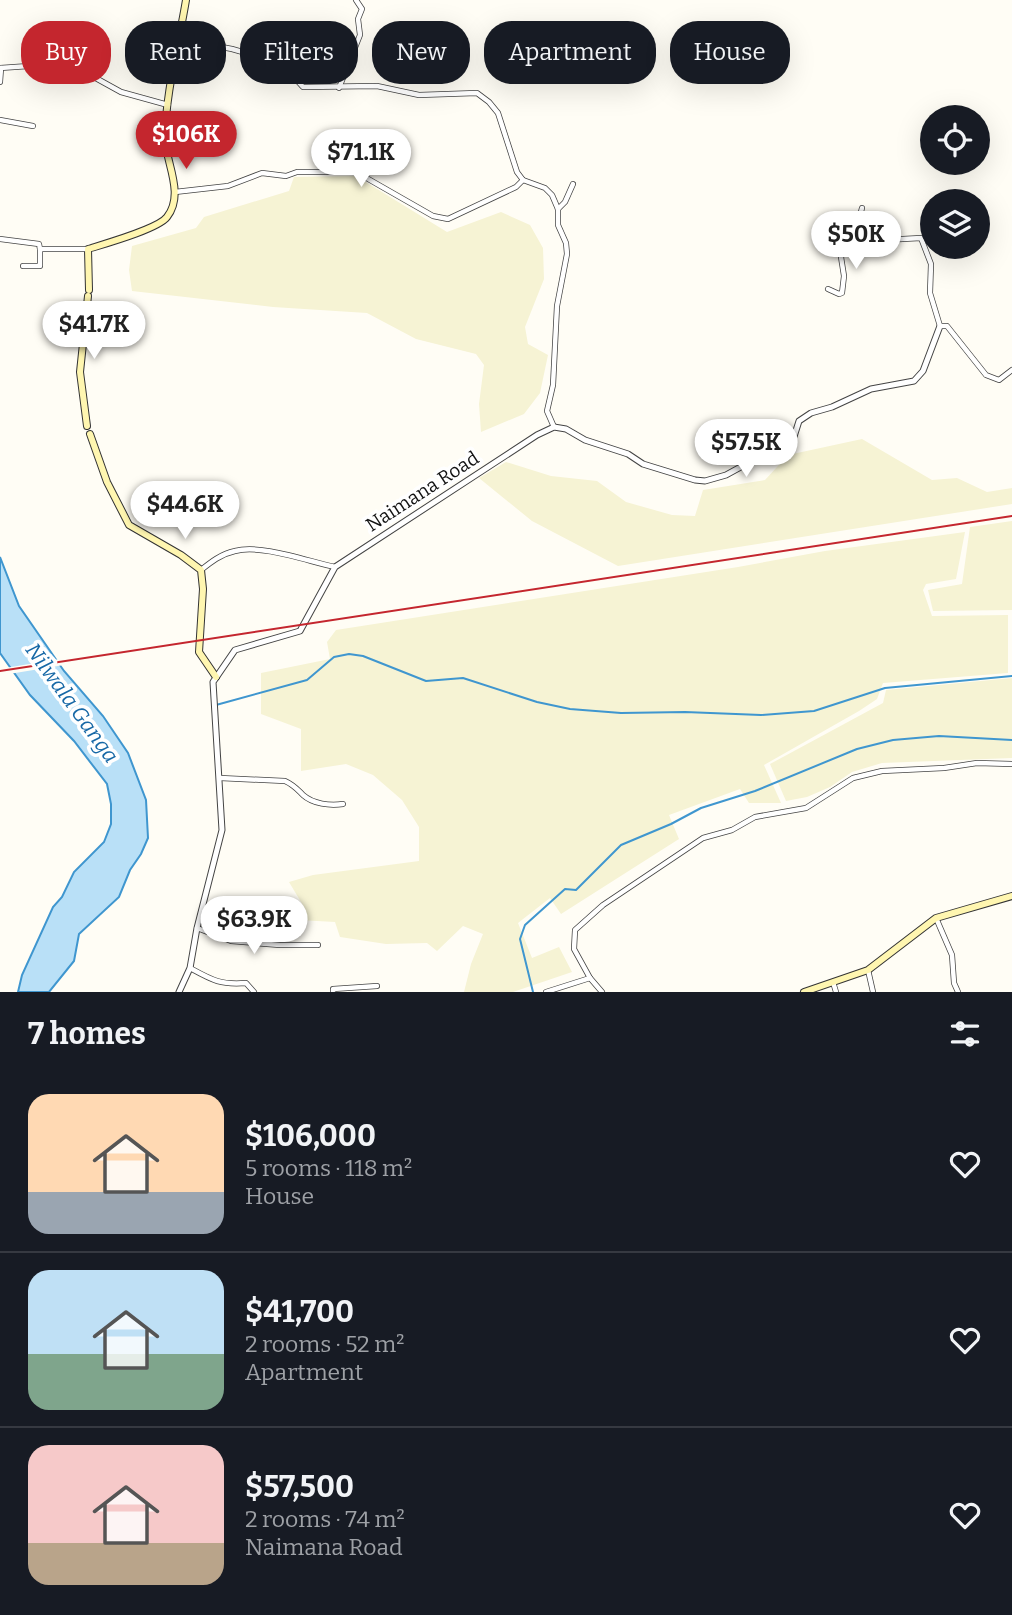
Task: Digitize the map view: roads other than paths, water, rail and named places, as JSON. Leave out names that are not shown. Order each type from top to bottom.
[{"type":"main road","points":[[183,21],[186,0]]},
{"type":"main road","points":[[87,426],[80,372],[89,293],[88,249],[122,239],[164,221],[172,208],[173,176],[165,141],[172,84]]},
{"type":"main road","points":[[90,434],[107,482],[129,525],[181,555],[201,570],[203,589],[199,652],[216,677]]},
{"type":"main road","points":[[804,992],[868,970],[936,918],[1012,896]]},
{"type":"street","points":[[339,88],[360,35],[358,19],[362,9],[356,0]]},
{"type":"street","points":[[226,48],[281,62],[303,87],[377,86],[419,95],[477,93],[489,102],[498,113],[517,172],[523,180],[545,188],[552,195],[558,209],[558,225],[566,243],[567,254],[556,306],[553,385],[547,411],[554,427],[566,429],[585,440],[628,454],[643,464],[695,480],[705,481],[726,475],[748,463],[765,459],[792,443],[799,421],[811,413],[832,407],[871,389],[914,381],[923,371],[940,326],[930,293],[931,264],[921,238],[848,242]]},
{"type":"street","points":[[0,82],[1,68],[65,68],[92,76],[121,92],[168,105]]},
{"type":"street","points":[[0,120],[33,126]]},
{"type":"street","points":[[174,192],[228,187],[262,173],[286,176],[297,172],[356,172],[433,216],[449,219],[516,187],[523,180]]},
{"type":"street","points":[[558,209],[565,202],[573,184]]},
{"type":"street","points":[[828,289],[839,295],[842,293],[844,276],[841,257],[858,223],[862,208]]},
{"type":"street","points":[[0,239],[39,244],[40,266],[23,266]]},
{"type":"street","points":[[40,249],[88,249]]},
{"type":"street","points":[[940,326],[947,326],[986,375],[999,380],[1012,370]]},
{"type":"street","points":[[87,426],[90,434]]},
{"type":"street","name":"Naimana Road","points":[[216,677],[235,650],[300,631],[335,566],[537,435],[554,427]]},
{"type":"street","points":[[201,570],[219,557],[237,550],[260,550],[335,566]]},
{"type":"street","points":[[179,992],[190,968],[197,928],[222,830],[213,682],[216,677]]},
{"type":"street","points":[[602,992],[590,978],[574,949],[575,930],[603,905],[703,838],[732,830],[755,817],[806,808],[853,778],[872,773],[977,763],[1012,764]]},
{"type":"street","points":[[220,778],[285,780],[295,785],[305,798],[329,806],[342,804]]},
{"type":"street","points":[[936,918],[953,954],[954,983],[958,992]]},
{"type":"street","points":[[197,928],[231,941],[318,945]]},
{"type":"street","points":[[190,968],[216,983],[246,984],[254,992]]},
{"type":"street","points":[[868,970],[873,992]]},
{"type":"street","points":[[546,992],[590,978]]},
{"type":"street","points":[[833,982],[836,992]]},
{"type":"street","points":[[332,992],[333,989],[377,986]]},
{"type":"water","name":"Nilwala Ganga","points":[[0,557],[19,606],[64,671],[103,716],[128,753],[146,800],[148,838],[141,854],[130,870],[119,897],[79,934],[74,961],[49,992],[18,992],[22,975],[53,907],[62,897],[74,872],[104,842],[111,824],[111,804],[107,784],[74,741],[30,695],[0,653]]},
{"type":"waterway","points":[[216,705],[307,680],[334,657],[349,654],[363,656],[426,681],[463,678],[537,702],[570,709],[621,713],[761,715],[814,711],[885,688],[1012,676]]},
{"type":"waterway","points":[[533,992],[520,939],[525,925],[565,889],[576,890],[621,845],[701,808],[755,791],[857,749],[893,740],[939,736],[1012,740]]},
{"type":"railway","points":[[0,671],[1012,516]]}]
